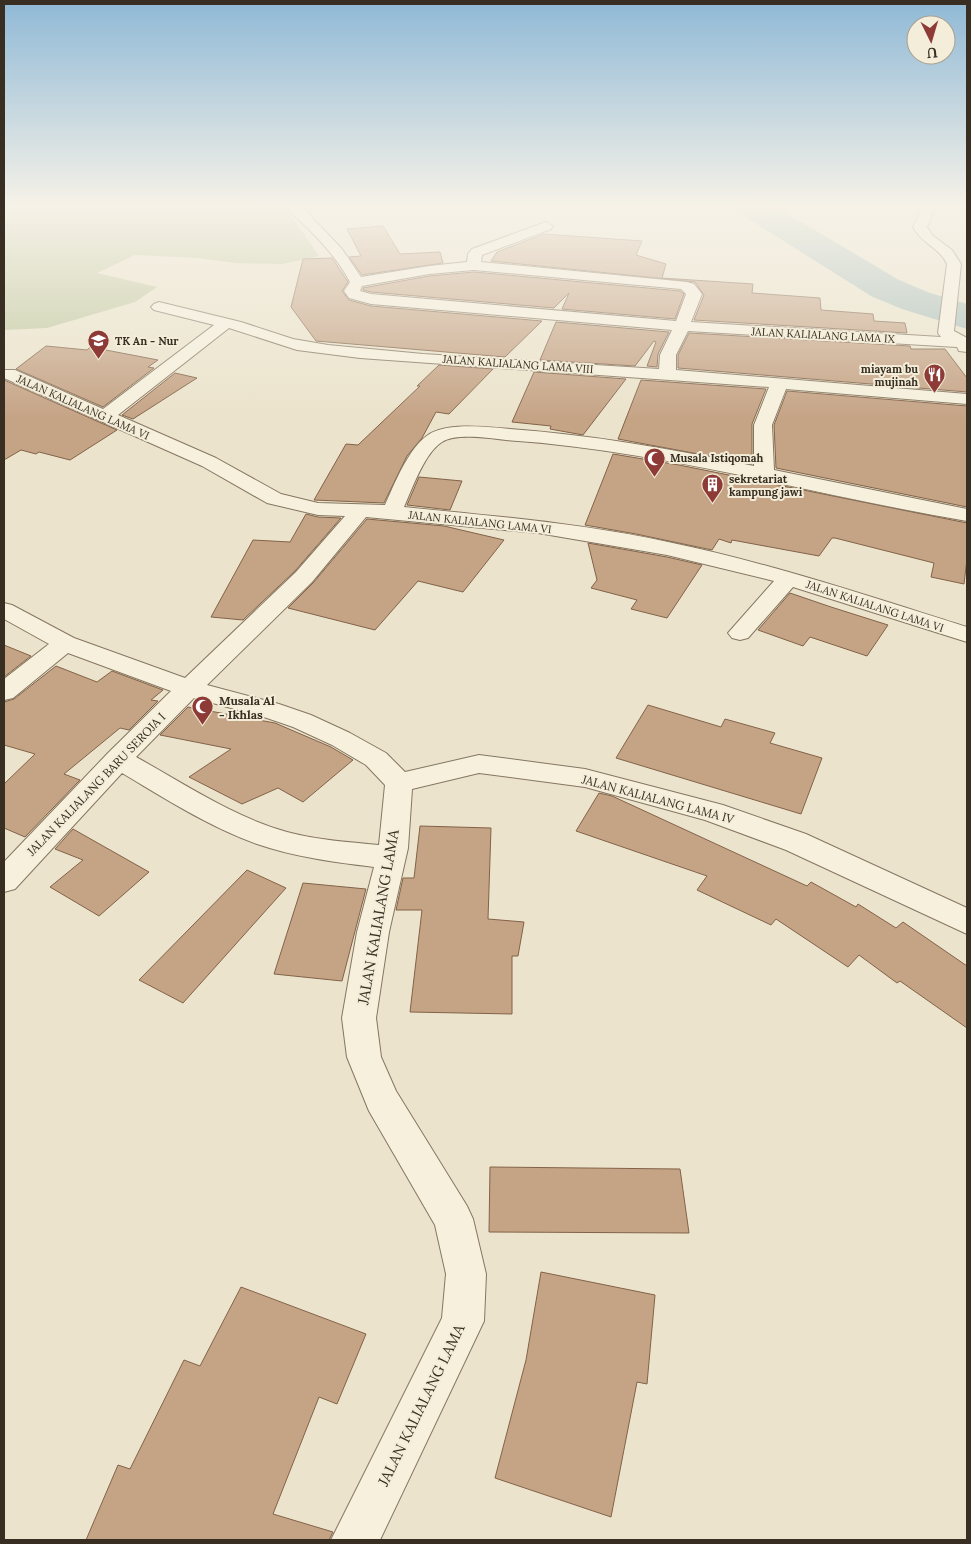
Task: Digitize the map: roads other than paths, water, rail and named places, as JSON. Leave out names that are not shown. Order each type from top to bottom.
[{"type":"street","points":[[354,276],[357,282],[393,276]]},
{"type":"street","points":[[584,276],[682,285],[688,287],[694,294],[682,326],[668,355],[667,375]]},
{"type":"street","points":[[953,276],[946,333],[966,350]]},
{"type":"street","name":"JALAN KALIALANG LAMA IX","points":[[357,282],[352,291],[354,295],[360,298],[966,350]]},
{"type":"street","name":"JALAN KALIALANG LAMA VIII","points":[[159,307],[240,326],[273,339],[297,345],[356,352],[967,399]]},
{"type":"street","points":[[104,417],[226,323]]},
{"type":"street","name":"JALAN KALIALANG LAMA VI","points":[[8,374],[210,462],[274,499],[318,510],[392,512],[538,527],[667,548],[789,578],[967,635]]},
{"type":"street","points":[[764,474],[763,425],[778,384]]},
{"type":"street","points":[[392,512],[405,481],[434,438],[449,434],[503,434],[589,441],[667,453],[967,516]]},
{"type":"street","name":"JALAN KALIALANG BARU SEROJA I","points":[[4,882],[154,722],[304,577],[359,512]]},
{"type":"street","points":[[740,633],[789,578]]},
{"type":"street","points":[[4,610],[64,643],[190,689],[270,710],[318,728],[412,779]]},
{"type":"street","points":[[4,692],[64,643]]},
{"type":"street","points":[[118,760],[209,810],[252,830],[289,843],[390,858]]},
{"type":"street","name":"JALAN KALIALANG LAMA IV","points":[[412,779],[479,764],[585,778],[713,812],[796,842],[967,922]]},
{"type":"street","name":"JALAN KALIALANG LAMA","points":[[355,1540],[463,1321],[466,1274],[453,1219],[382,1100],[364,1057],[359,1018],[373,932],[390,858],[412,779]]},
{"type":"waterway","points":[[866,276],[885,288],[916,301],[967,317]]},
{"type":"place","name":"TK An - Nur","points":[[99,360]]},
{"type":"place","name":"miayam bu mujinah","points":[[934,394]]},
{"type":"place","name":"Musala Istiqomah","points":[[654,477]]},
{"type":"place","name":"sekretariat kampung jawi","points":[[713,504]]},
{"type":"place","name":"Musala Al - Ikhlas","points":[[203,726]]}]
